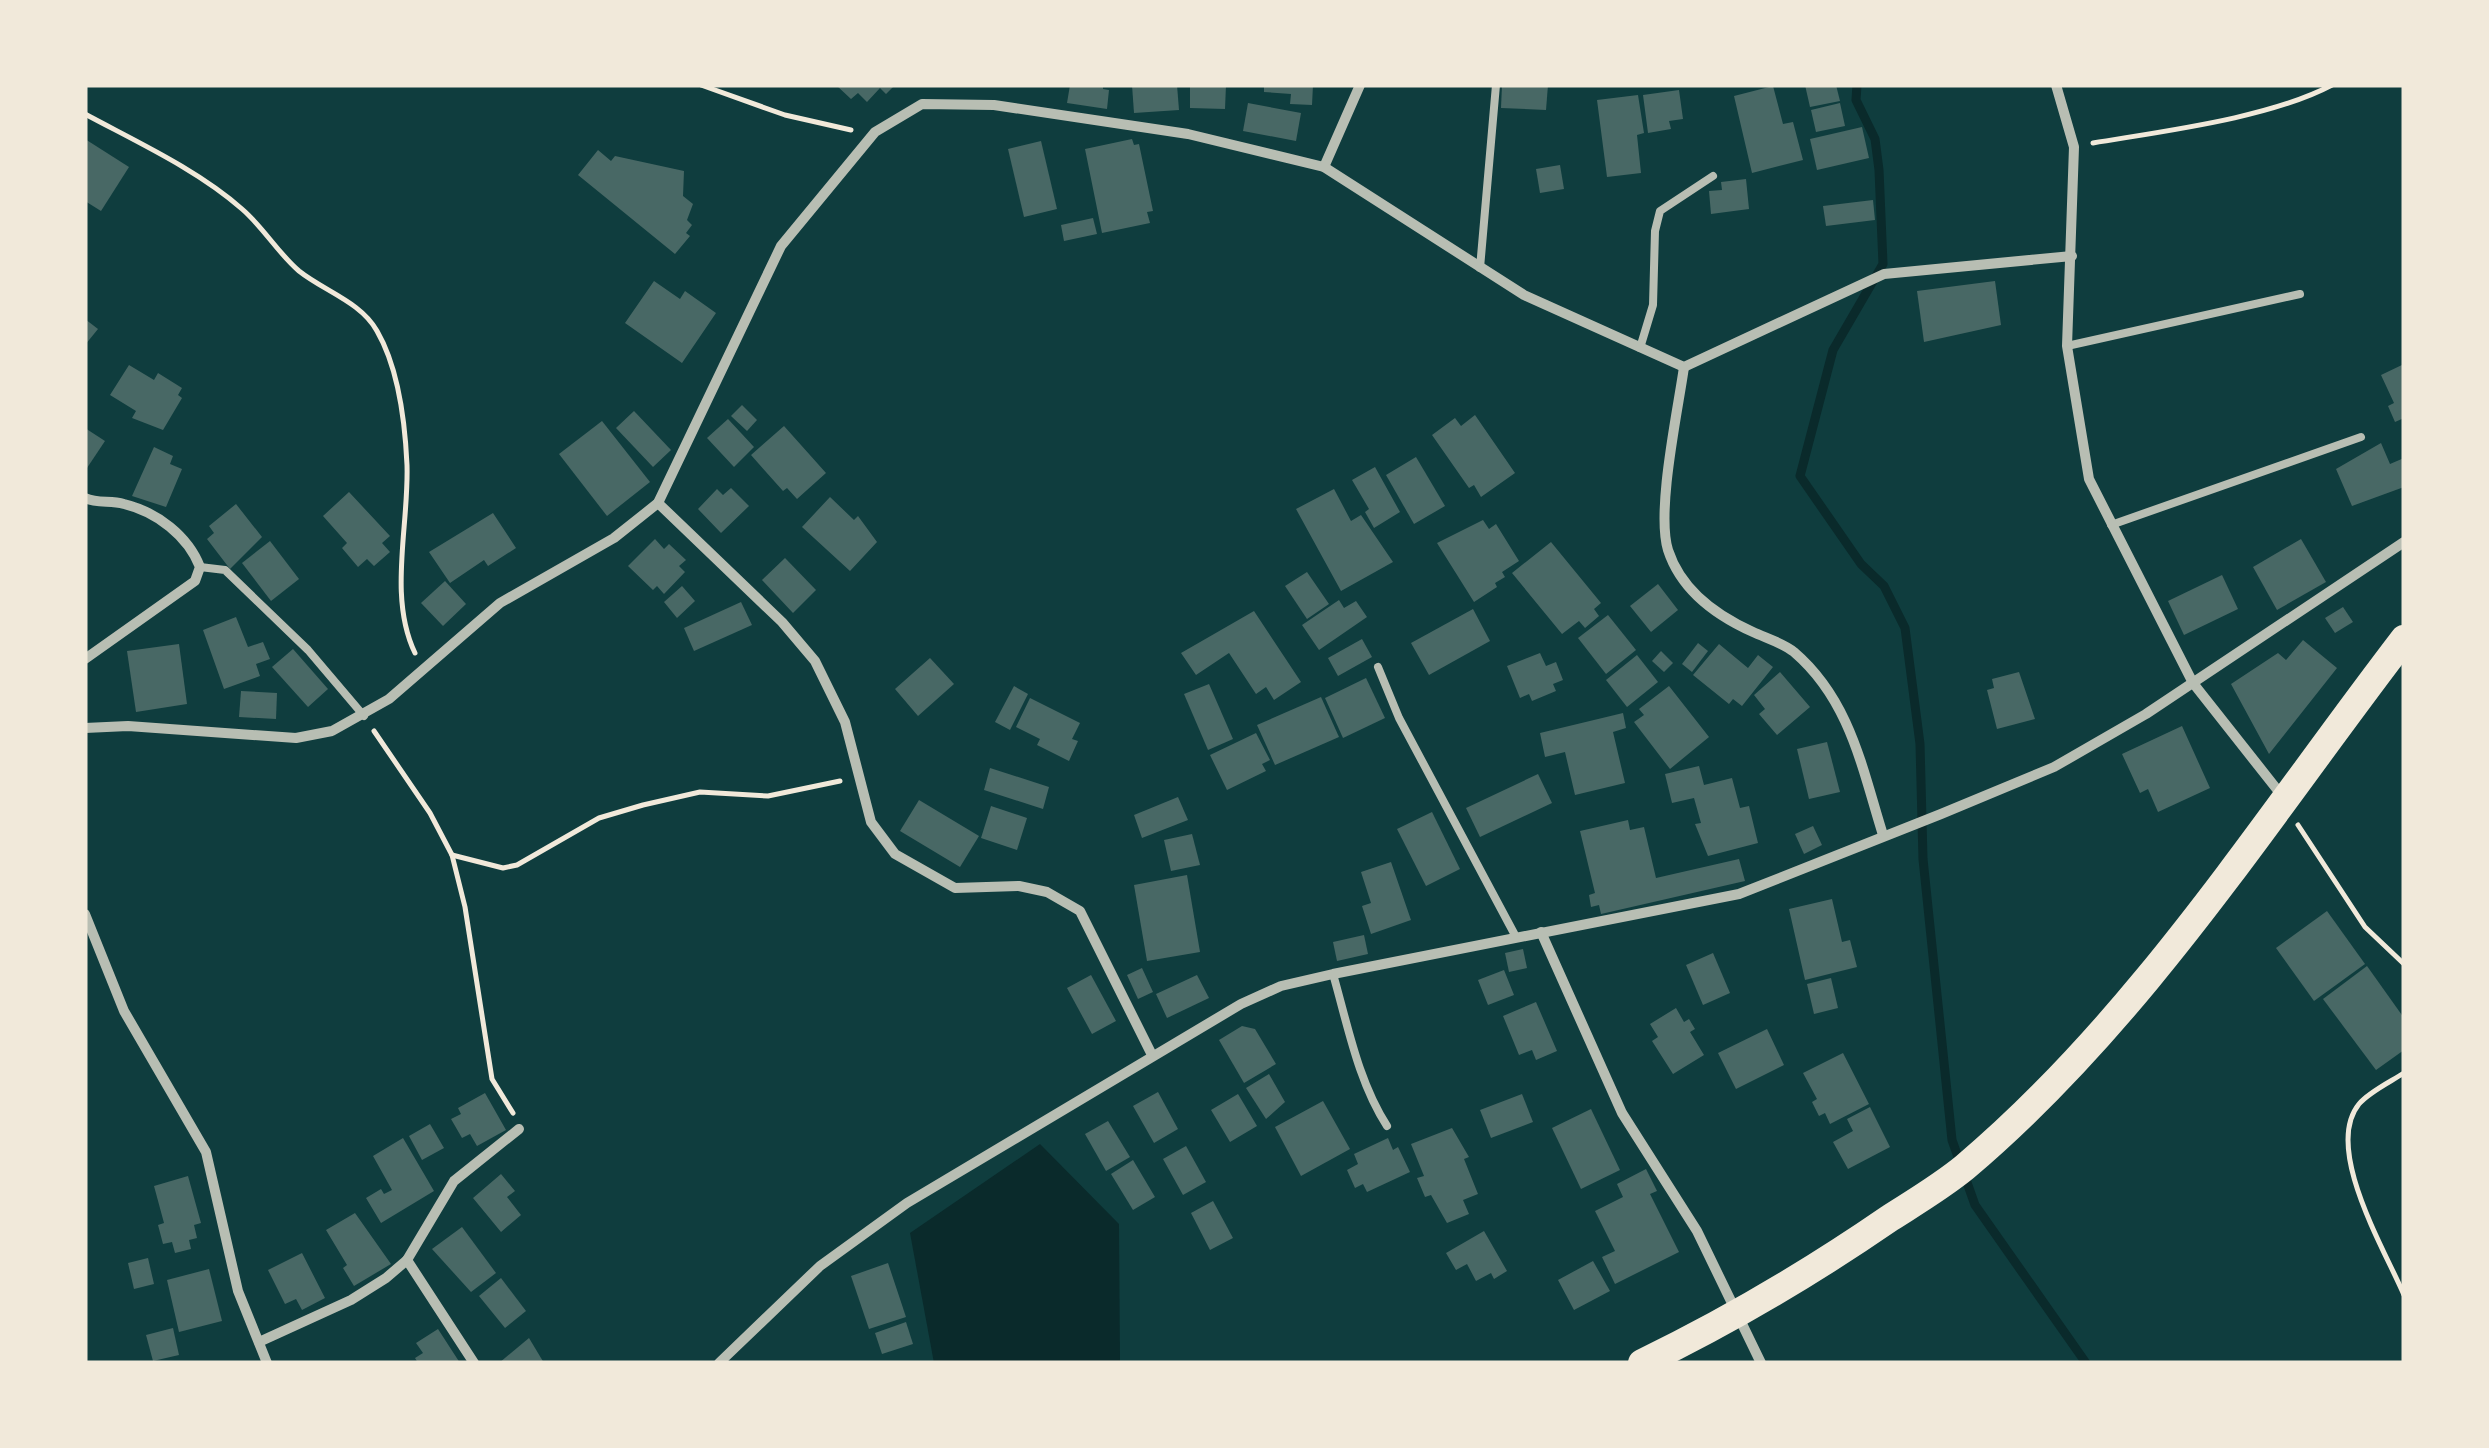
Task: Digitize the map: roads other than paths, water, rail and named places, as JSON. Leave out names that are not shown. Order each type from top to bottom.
[{"type":"highway","points":[[1642,1363],[1739,1316],[1962,1170],[2038,1100],[2103,1032],[2174,946],[2404,639]]},
{"type":"street","points":[[1324,167],[1360,85]]},
{"type":"street","points":[[2056,85],[2074,147],[2067,346],[2070,383],[2089,479],[2193,683],[2282,797]]},
{"type":"street","points":[[85,728],[128,726],[296,738],[332,731],[364,716],[500,603],[614,538],[658,502],[781,246],[874,132],[922,104],[994,104],[1188,134],[1324,167],[1524,295],[1684,367],[1884,274],[2072,256]]},
{"type":"street","points":[[1684,367],[1666,506],[1666,545],[1677,572],[1689,591],[1738,626],[1791,650],[1835,699],[1851,729],[1883,836]]},
{"type":"street","points":[[85,498],[122,503],[168,526],[192,545],[200,567],[195,581],[85,658]]},
{"type":"street","points":[[658,502],[782,622],[815,661],[845,722],[863,778],[871,822],[895,854],[955,888],[1020,886],[1046,892],[1080,911],[1152,1054]]},
{"type":"street","points":[[719,1363],[820,1266],[907,1203],[1152,1054],[1281,986],[1739,894],[2054,767],[2193,683],[2404,542]]},
{"type":"street","points":[[85,914],[104,971],[124,1011],[206,1152],[238,1291],[266,1363]]},
{"type":"street","points":[[1542,932],[1622,1112],[1698,1232],[1760,1363]]},
{"type":"street","points":[[259,1342],[351,1300],[406,1260],[454,1181],[519,1129]]},
{"type":"street","points":[[406,1260],[474,1363]]},
{"type":"lane","points":[[1480,268],[1496,85]]},
{"type":"lane","points":[[1640,348],[1653,305],[1655,231],[1660,211],[1713,176]]},
{"type":"lane","points":[[2067,346],[2300,294]]},
{"type":"lane","points":[[2110,525],[2361,437]]},
{"type":"lane","points":[[200,567],[225,570],[308,650],[364,716]]},
{"type":"lane","points":[[1378,667],[1399,718],[1516,937]]},
{"type":"lane","points":[[1333,974],[1356,1058],[1373,1104],[1388,1126]]},
{"type":"water","points":[[1040,1144],[1119,1224],[1120,1363],[934,1363],[910,1233]]},
{"type":"waterway","points":[[1857,85],[1856,100],[1875,139],[1883,264],[1833,350],[1800,476],[1861,564],[1884,586],[1905,628],[1920,744],[1923,859],[1952,1140],[1975,1205],[2086,1363]]}]
